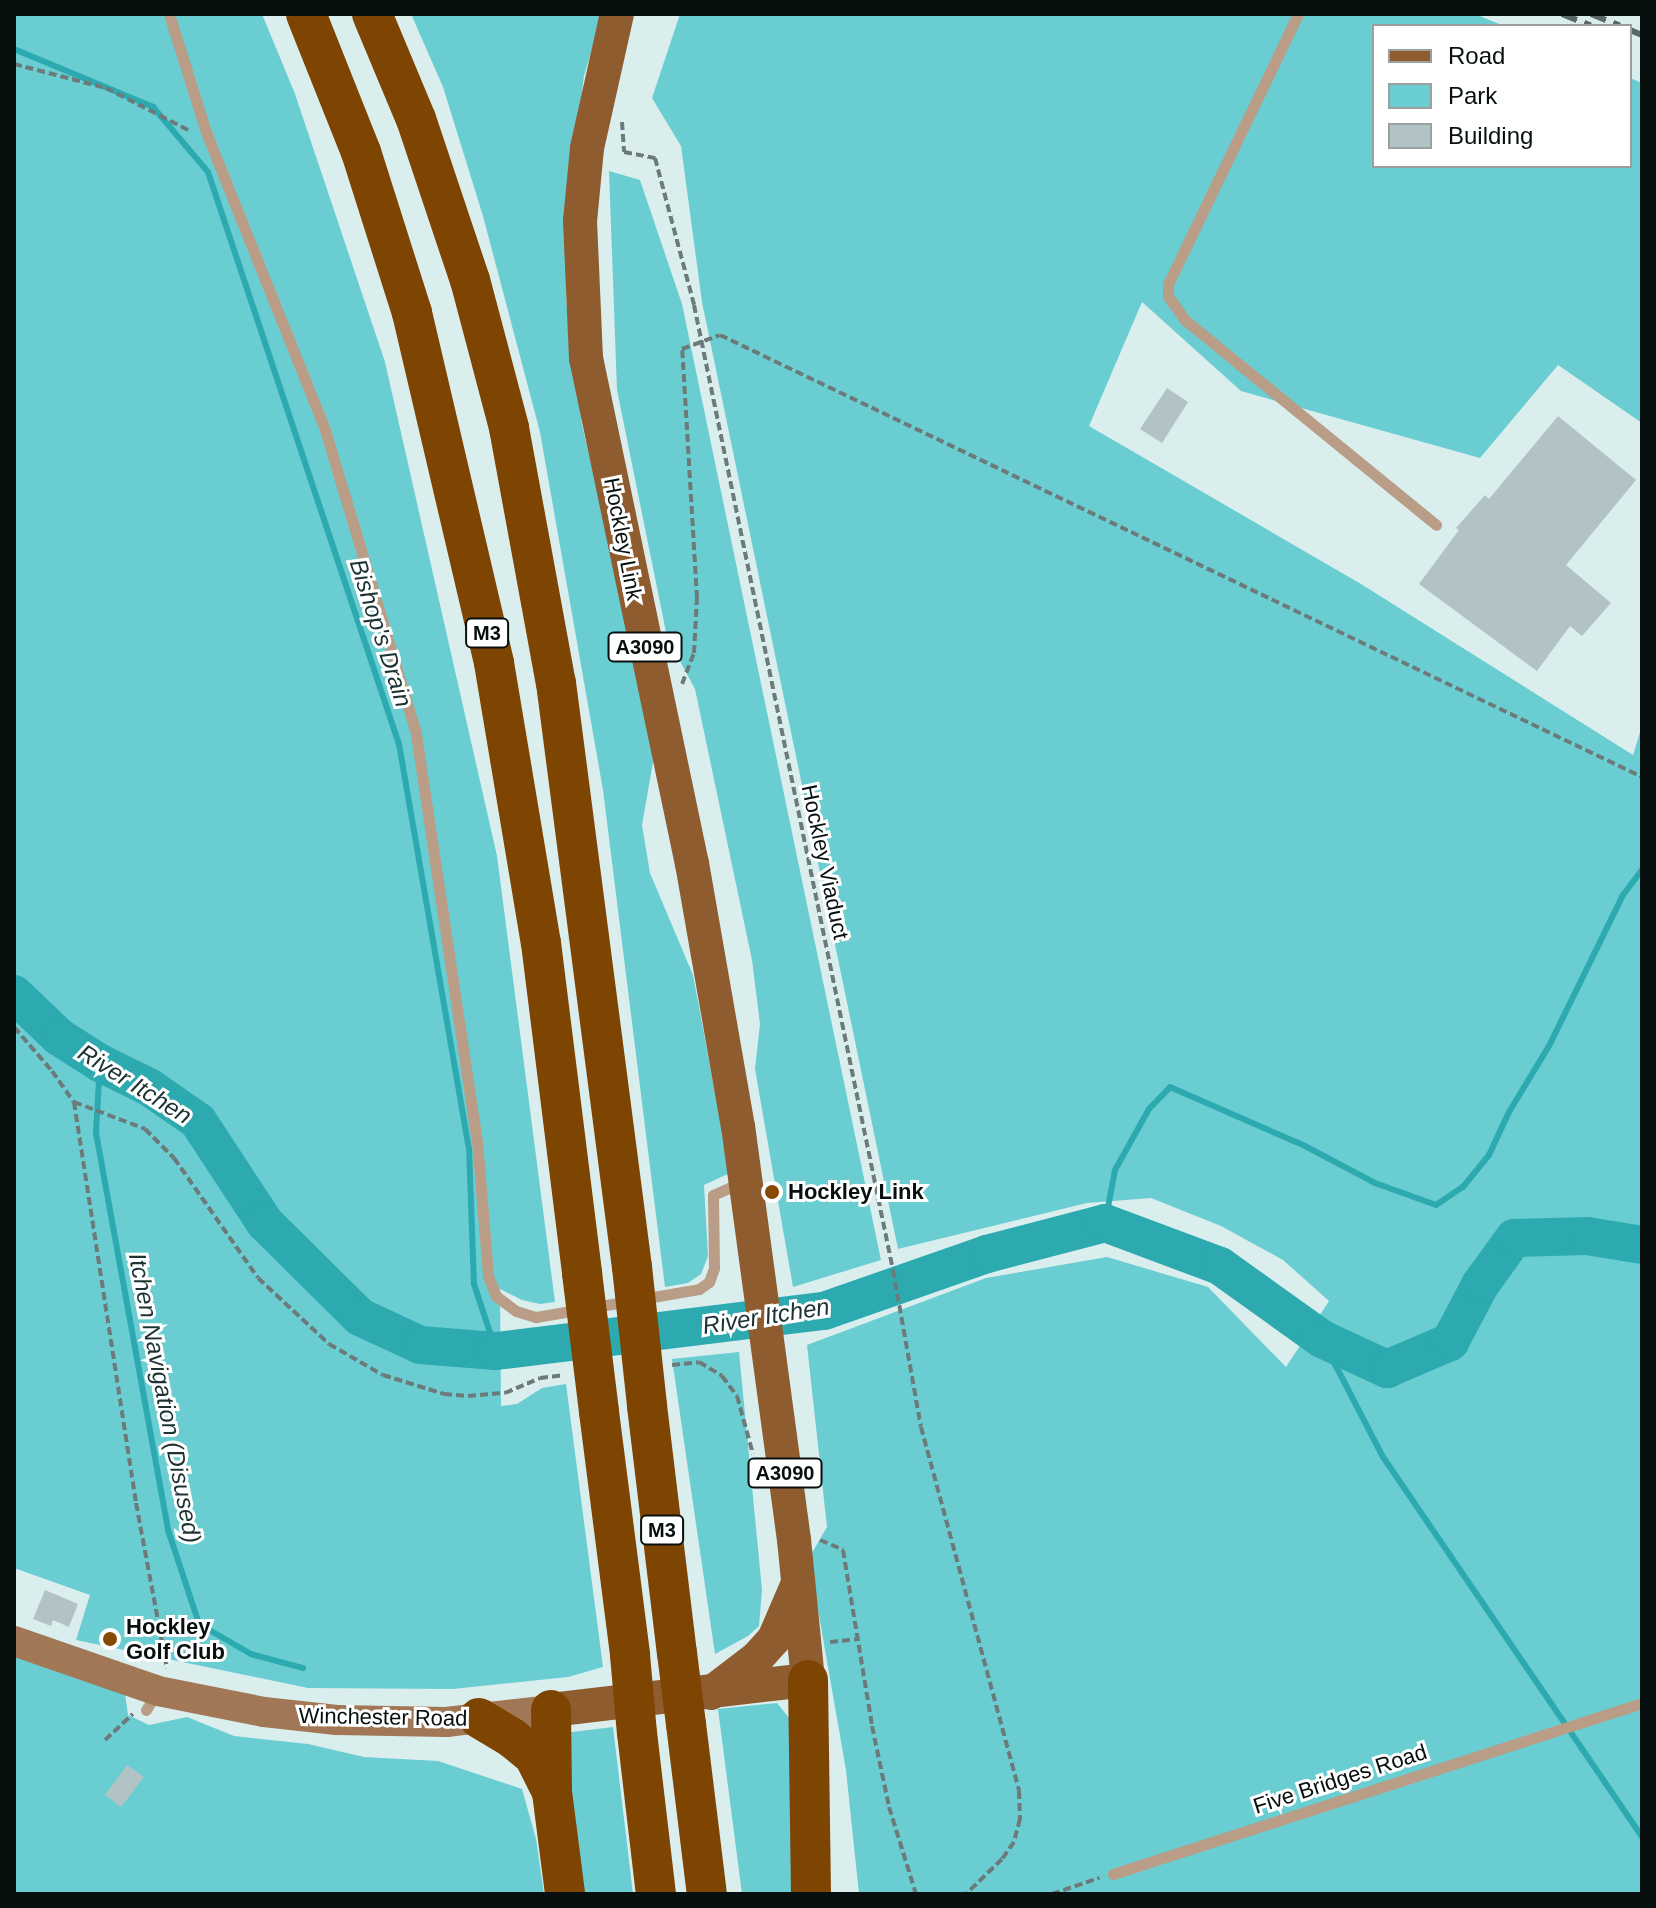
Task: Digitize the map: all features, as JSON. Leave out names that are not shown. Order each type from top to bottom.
[{"type":"highway","name":"M3","points":[[306,14],[361,152],[412,313],[494,663],[541,943],[630,1655],[656,1894]]},
{"type":"highway","name":"M3","points":[[372,14],[416,119],[465,265],[509,428],[556,683],[632,1267],[707,1894]]},
{"type":"highway","points":[[808,1680],[811,1894]]},
{"type":"highway","points":[[551,1710],[552,1792],[565,1894]]},
{"type":"highway","points":[[479,1718],[534,1756],[552,1792]]},
{"type":"main road","name":"Hockley Link","points":[[617,14],[587,148],[580,221],[586,358],[692,864],[746,1181],[808,1680]]},
{"type":"main road","points":[[710,1693],[757,1658],[774,1639],[798,1584]]},
{"type":"main road","name":"Winchester Road","points":[[14,1641],[157,1690],[264,1712],[337,1720],[446,1722],[808,1680]]},
{"type":"lane","points":[[169,14],[206,132],[325,430],[416,734],[477,1141],[488,1276],[496,1296],[516,1311],[536,1317],[699,1289],[709,1282],[714,1268],[713,1195],[746,1181]]},
{"type":"lane","points":[[1298,14],[1168,284],[1168,296],[1185,320],[1436,525]]},
{"type":"lane","name":"Five Bridges Road","points":[[1113,1874],[1642,1703]]},
{"type":"path","points":[[14,64],[106,88],[186,130],[206,132]]},
{"type":"path","name":"Hockley Viaduct","points":[[655,158],[694,305],[893,1270],[921,1427],[1019,1791],[1020,1819],[1014,1842],[1002,1859],[966,1894]]},
{"type":"path","points":[[685,698],[682,683],[694,653],[697,598],[682,349],[720,335],[1642,777]]},
{"type":"path","points":[[14,1027],[74,1102],[136,1503],[157,1690],[105,1740]]},
{"type":"path","points":[[74,1102],[145,1129],[174,1158],[258,1278],[329,1344],[383,1375],[444,1394],[505,1393],[540,1378]]},
{"type":"path","points":[[699,1362],[722,1376],[737,1396],[755,1462]]},
{"type":"path","points":[[814,1537],[843,1550],[889,1807],[916,1894]]},
{"type":"path","points":[[822,1643],[859,1639]]},
{"type":"path","points":[[1052,1894],[1113,1874]]},
{"type":"green space","points":[[14,14],[262,14],[295,94],[385,362],[497,856],[555,1302],[540,1304],[522,1300],[500,1289],[501,1406],[517,1404],[542,1388],[566,1384],[603,1667],[568,1677],[453,1689],[308,1688],[76,1640],[90,1595],[14,1568]]},
{"type":"green space","points":[[411,14],[602,14],[584,76],[570,184],[566,299],[582,425],[650,717],[653,762],[642,825],[650,873],[693,975],[730,1173],[704,1185],[708,1256],[701,1274],[688,1283],[665,1287],[603,790],[540,432],[483,216],[443,87]]},
{"type":"green space","points":[[680,14],[1475,14],[1499,24],[1372,24],[1372,168],[1632,168],[1632,79],[1642,83],[1642,423],[1558,365],[1480,458],[1241,391],[1142,302],[1089,426],[1361,584],[1633,755],[1642,726],[1642,1894],[859,1894],[846,1770],[809,1558],[827,1527],[807,1345],[986,1278],[1107,1257],[1208,1287],[1286,1367],[1329,1301],[1283,1260],[1221,1226],[1151,1198],[1087,1203],[898,1249],[702,302],[681,146],[652,98]]},
{"type":"green space","points":[[609,171],[640,180],[682,304],[881,1260],[793,1287],[755,1069],[760,1024],[752,960],[695,689],[667,637],[617,390]]},
{"type":"green space","points":[[739,1352],[762,1590],[759,1626],[748,1636],[715,1654],[672,1359]]},
{"type":"green space","name":"Hockley Golf Club","points":[[14,1652],[125,1693],[128,1715],[149,1725],[187,1717],[234,1736],[308,1744],[364,1757],[438,1761],[522,1789],[536,1839],[544,1894],[14,1894]]},
{"type":"green space","points":[[777,1703],[794,1724],[796,1894],[742,1894],[718,1709]]},
{"type":"green space","points":[[613,1727],[633,1894],[581,1894],[564,1733]]},
{"type":"building","points":[[1167,388],[1188,402],[1162,443],[1140,429]]},
{"type":"building","points":[[1558,416],[1636,480],[1566,565],[1611,603],[1582,636],[1570,626],[1537,671],[1419,584],[1459,530],[1456,528],[1485,495],[1489,499]]},
{"type":"building","points":[[45,1590],[78,1604],[69,1627],[53,1620],[51,1626],[33,1619]]},
{"type":"building","points":[[127,1765],[144,1777],[121,1807],[105,1795]]},
{"type":"waterway","name":"Bishop's Drain","points":[[14,49],[153,107],[208,172],[399,744],[469,1148],[474,1284],[496,1351]]},
{"type":"waterway","points":[[1105,1223],[1115,1170],[1149,1109],[1170,1087],[1305,1146],[1375,1183],[1436,1205],[1463,1187],[1489,1155],[1509,1112],[1549,1046],[1623,895],[1642,870]]},
{"type":"waterway","name":"River Itchen","points":[[14,994],[59,1037],[100,1063],[149,1087],[198,1121],[265,1223],[360,1317],[420,1345],[496,1351],[824,1311],[987,1254],[1105,1223],[1220,1266],[1322,1339],[1387,1369],[1450,1342],[1480,1285],[1514,1238],[1587,1236],[1642,1245]]},
{"type":"waterway","name":"Itchen Navigation (Disused)","points":[[100,1063],[96,1133],[168,1530],[199,1624],[251,1654],[303,1668]]},
{"type":"waterway","points":[[1322,1339],[1383,1457],[1642,1837]]},
{"type":"railway","points":[[1562,14],[1586,24]]},
{"type":"railway","points":[[1591,14],[1615,24]]},
{"type":"railway","points":[[1632,31],[1642,35]]},
{"type":"place","name":"Hockley Link","points":[[772,1192]]},
{"type":"place","name":"Hockley Golf Club","points":[[110,1639]]}]
